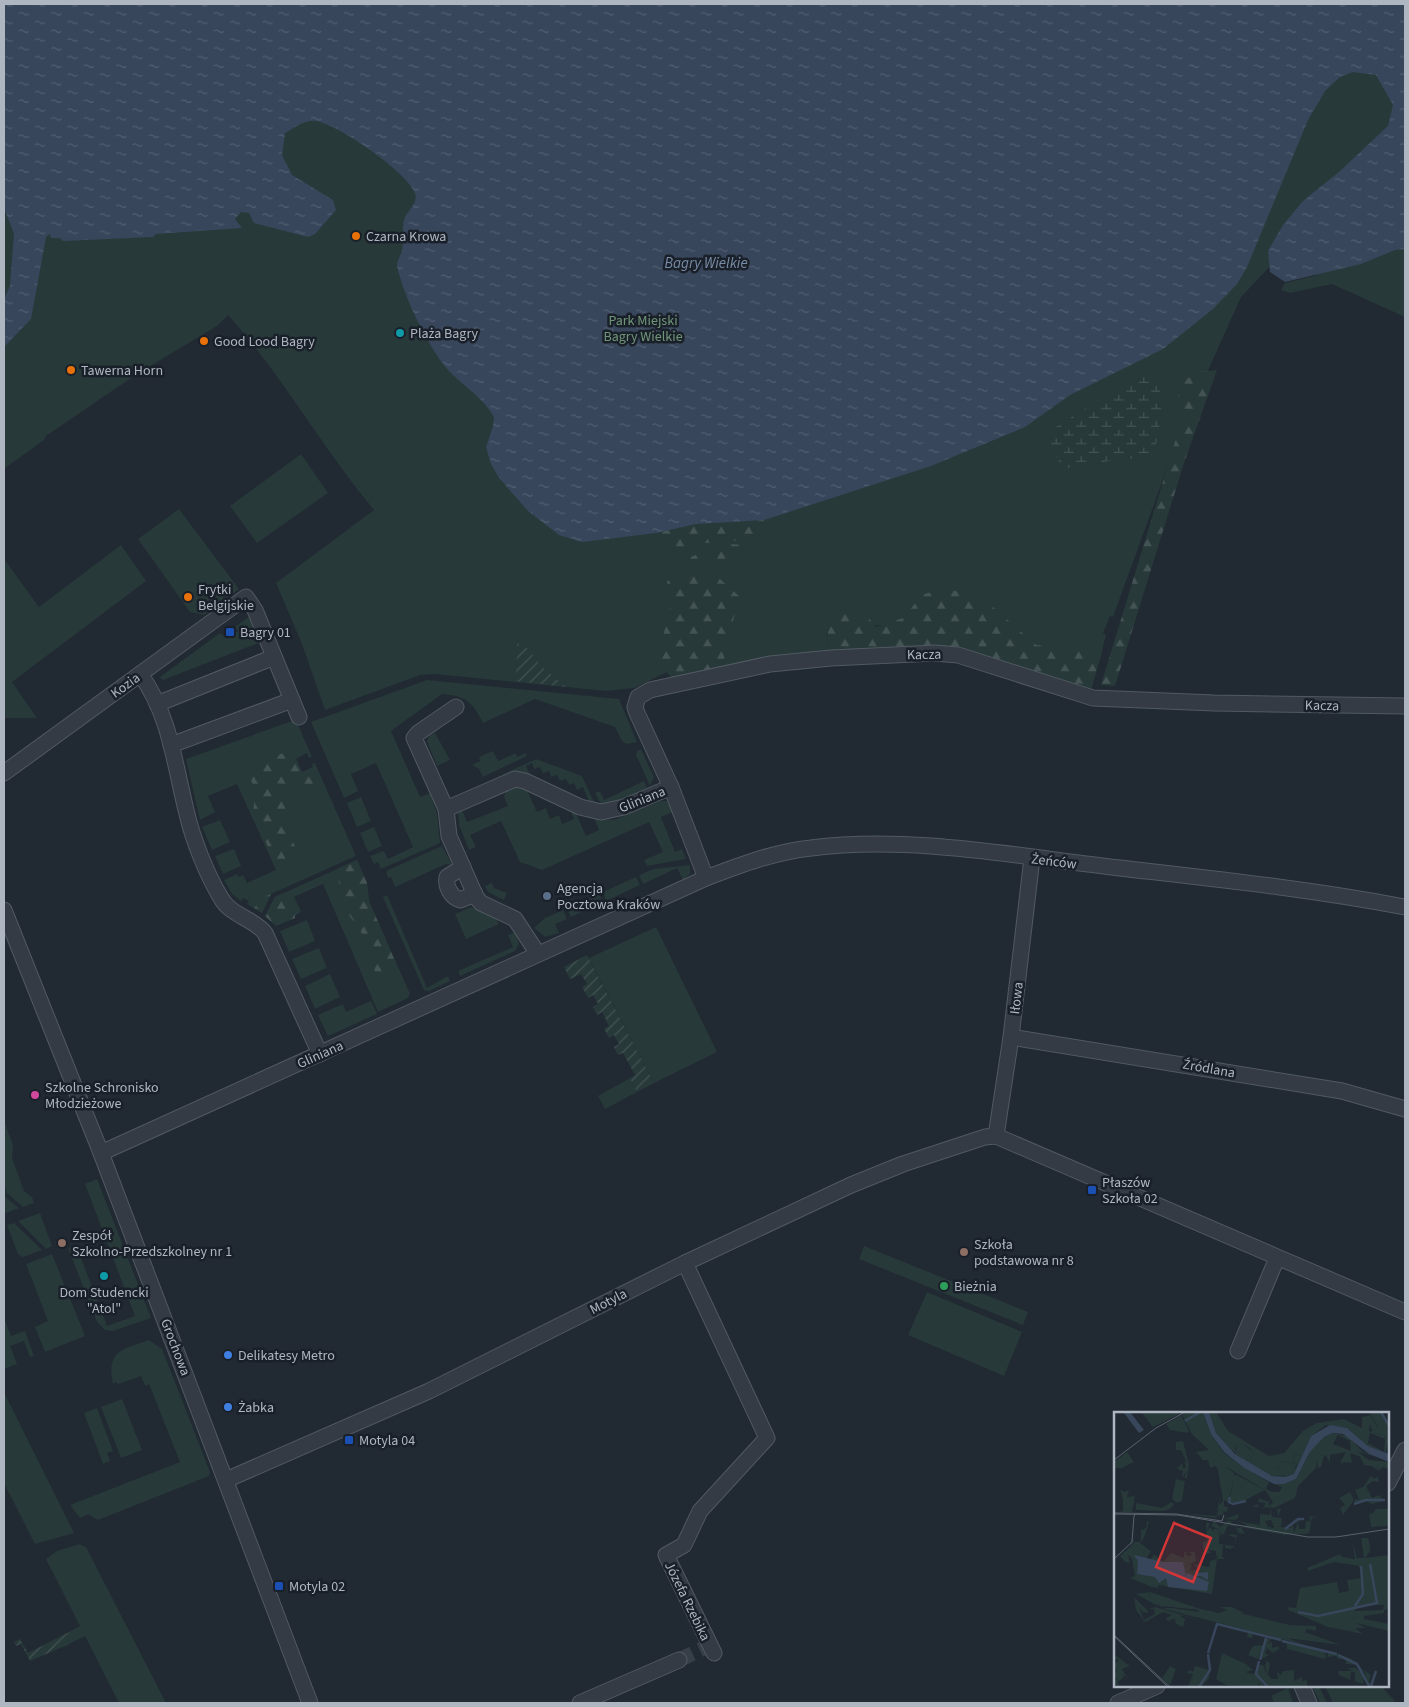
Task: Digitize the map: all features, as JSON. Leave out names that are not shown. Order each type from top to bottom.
[{"type":"street","name":"Kozia","points":[[4,773],[246,597],[255,610],[274,657]]},
{"type":"street","name":"Kacza","points":[[706,878],[671,787],[636,713],[635,707],[638,697],[650,690],[770,664],[831,658],[935,653],[958,655],[1093,698],[1214,703],[1405,706]]},
{"type":"street","points":[[157,704],[274,657],[299,717]]},
{"type":"street","points":[[140,674],[157,704],[171,745],[190,825],[219,896],[227,906],[257,926],[264,934],[320,1054]]},
{"type":"street","points":[[171,745],[292,700]]},
{"type":"street","points":[[456,707],[418,733],[414,738],[446,809],[449,836],[475,894],[481,903],[515,919],[538,954]]},
{"type":"street","name":"Gliniana","points":[[446,809],[515,779],[525,781],[580,807],[601,812],[624,806],[671,787]]},
{"type":"street","name":"Żeńców","points":[[706,878],[755,859],[810,848],[850,845],[931,846],[1336,893],[1405,907]]},
{"type":"street","name":"Iłowa","points":[[996,1136],[1011,1037],[1032,858]]},
{"type":"street","points":[[463,867],[446,877],[446,883],[452,895],[460,900],[475,894]]},
{"type":"street","name":"Gliniana","points":[[101,1153],[706,878]]},
{"type":"street","name":"Grochowa","points":[[4,910],[101,1153],[310,1703]]},
{"type":"street","name":"Źródlana","points":[[1011,1037],[1332,1089],[1405,1109]]},
{"type":"street","points":[[996,1136],[1405,1312]]},
{"type":"street","name":"Motyla","points":[[226,1480],[429,1391],[685,1263],[851,1185],[972,1140],[996,1136]]},
{"type":"street","points":[[1236,1345],[1277,1258]]},
{"type":"street","name":"Józefa Rzebika","points":[[685,1263],[767,1438],[700,1511],[684,1545],[666,1555],[709,1649]]},
{"type":"street","points":[[1389,1481],[1405,1450]]},
{"type":"street","points":[[580,1703],[679,1660]]},
{"type":"street","points":[[1118,1703],[1155,1687]]},
{"type":"street","points":[[1302,1687],[1309,1703]]},
{"type":"green space","name":"Bagry Wielkie","points":[[4,4],[1405,4],[1405,317],[1332,284],[1290,293],[1281,290],[1285,283],[1318,275],[1277,259],[1241,297],[1180,433],[1113,617],[1110,616],[1103,633],[1106,635],[1098,666],[882,625],[828,629],[827,639],[834,655],[721,672],[727,643],[634,688],[606,691],[435,674],[420,675],[325,710],[302,644],[276,583],[374,510],[337,462],[267,362],[228,315],[217,326],[137,374],[46,436],[44,440],[4,469]]},
{"type":"green space","points":[[1217,370],[1184,463],[1115,686],[1101,685],[1182,419],[1177,387],[1196,372]]},
{"type":"green space","points":[[1145,375],[1158,386],[1162,401],[1157,441],[1152,452],[1142,458],[1075,467],[1067,468],[1060,464],[1048,439],[1051,430],[1137,376]]},
{"type":"green space","points":[[301,454],[328,493],[257,543],[230,506]]},
{"type":"green space","points":[[179,509],[239,589],[204,615],[190,612],[138,539]]},
{"type":"green space","points":[[764,520],[765,527],[760,539],[705,543],[678,551],[668,549],[656,533],[696,524]]},
{"type":"green space","points":[[121,545],[146,581],[12,682],[37,718],[4,718],[4,559],[39,607]]},
{"type":"green space","points":[[745,545],[747,551],[745,556],[690,564],[691,557],[715,546]]},
{"type":"green space","points":[[704,572],[720,579],[739,596],[721,672],[677,682],[668,674],[658,654],[670,611],[667,581],[677,576]]},
{"type":"green space","points":[[944,588],[971,595],[993,607],[1036,645],[1102,651],[1089,698],[958,653],[834,655],[827,639],[829,624],[843,611],[862,610],[876,627],[903,618],[922,595]]},
{"type":"green space","points":[[250,616],[261,642],[163,680],[160,677],[220,633],[227,639],[238,631],[235,627]]},
{"type":"green space","points":[[517,643],[527,648],[541,666],[566,687],[516,681]]},
{"type":"green space","points":[[427,680],[619,699],[637,742],[626,744],[622,741],[615,727],[535,699],[483,723],[468,701],[457,696],[442,694],[391,731],[420,797],[430,793],[437,814],[440,843],[381,869],[378,862],[374,864],[370,856],[384,851],[388,859],[413,847],[376,763],[351,774],[358,791],[344,798],[311,722]]},
{"type":"green space","points":[[292,711],[312,757],[309,758],[307,753],[296,759],[302,772],[313,767],[312,764],[315,763],[356,856],[271,894],[262,913],[247,904],[249,901],[243,898],[241,901],[232,894],[224,880],[237,874],[239,877],[243,875],[247,883],[276,870],[237,784],[208,796],[215,812],[200,820],[186,759],[292,721],[289,712]]},
{"type":"green space","points":[[435,733],[450,760],[437,766],[427,741],[430,735]]},
{"type":"green space","points":[[641,749],[654,777],[650,786],[636,755],[637,751]]},
{"type":"green space","points":[[294,750],[300,755],[296,759],[302,772],[313,767],[315,771],[317,780],[312,793],[304,796],[295,789],[281,784],[265,787],[277,795],[285,805],[289,835],[295,846],[295,856],[292,865],[288,866],[279,862],[270,852],[253,811],[256,790],[249,777],[262,762]]},
{"type":"green space","points":[[493,751],[498,761],[516,753],[517,757],[526,753],[527,756],[483,777],[479,769],[472,765],[480,761],[479,757]]},
{"type":"green space","points":[[536,759],[582,776],[595,804],[589,802],[583,787],[577,790],[574,783],[569,785],[566,779],[560,781],[557,775],[551,777],[549,771],[543,773],[540,767],[534,769],[532,763],[526,766],[530,775],[512,771],[490,780]]},
{"type":"green space","points":[[644,781],[647,788],[612,804],[601,804],[595,793],[600,791],[604,800]]},
{"type":"green space","points":[[512,785],[526,788],[537,812],[546,808],[550,819],[559,815],[562,824],[574,819],[569,807],[574,809],[586,836],[599,830],[594,818],[614,820],[661,801],[667,801],[673,812],[661,817],[675,852],[682,849],[686,859],[647,866],[644,860],[663,852],[649,822],[542,870],[520,862],[501,821],[470,835],[476,847],[469,850],[459,825],[458,810],[463,812],[467,822],[508,806],[504,797],[507,787]]},
{"type":"green space","points":[[361,797],[371,821],[357,827],[347,803]]},
{"type":"green space","points":[[220,820],[230,842],[212,850],[202,827]]},
{"type":"green space","points":[[374,827],[382,846],[368,852],[360,833]]},
{"type":"green space","points":[[442,846],[452,865],[446,864],[395,887],[391,877],[388,878],[386,871]]},
{"type":"green space","points":[[234,849],[241,866],[223,874],[215,856]]},
{"type":"green space","points":[[357,860],[367,883],[369,901],[410,994],[408,998],[378,1012],[323,884],[294,897],[301,912],[295,915],[295,918],[276,926],[265,916],[275,897]]},
{"type":"green space","points":[[357,860],[367,883],[369,901],[402,977],[391,974],[376,975],[363,935],[342,905],[337,869]]},
{"type":"green space","points":[[690,865],[690,874],[683,880],[677,868],[643,884],[639,875],[654,869]]},
{"type":"green space","points":[[636,877],[640,885],[606,901],[603,892]]},
{"type":"green space","points":[[492,883],[494,888],[507,893],[504,900],[488,892],[485,886]]},
{"type":"green space","points":[[284,893],[290,902],[298,905],[301,912],[295,915],[295,918],[276,926],[265,916],[275,897]]},
{"type":"green space","points":[[271,894],[262,913],[254,908],[264,897]]},
{"type":"green space","points":[[599,894],[603,902],[571,917],[567,909]]},
{"type":"green space","points":[[387,895],[427,988],[448,976],[450,981],[429,991],[424,990],[383,897]]},
{"type":"green space","points":[[471,907],[496,919],[499,924],[466,939],[455,914]]},
{"type":"green space","points":[[563,910],[567,919],[555,924],[559,933],[545,937],[534,928],[545,918]]},
{"type":"green space","points":[[307,920],[315,941],[289,952],[280,931]]},
{"type":"green space","points":[[656,927],[717,1052],[654,1083],[589,958]]},
{"type":"green space","points":[[515,932],[519,944],[515,951],[460,976],[458,971],[513,947],[508,935]]},
{"type":"green space","points":[[319,948],[327,968],[301,979],[292,959]]},
{"type":"green space","points":[[587,955],[654,1083],[637,1092],[630,1078],[635,1075],[623,1053],[618,1055],[614,1047],[619,1044],[614,1035],[609,1038],[604,1029],[609,1026],[602,1012],[597,1015],[593,1007],[598,1004],[593,995],[588,998],[582,987],[587,984],[581,974],[570,979],[564,967]]},
{"type":"green space","points":[[330,974],[340,997],[315,1009],[305,986]]},
{"type":"green space","points":[[371,1001],[377,1014],[328,1036],[318,1015],[343,1004],[346,1012]]},
{"type":"green space","points":[[630,1078],[637,1092],[605,1109],[598,1096]]},
{"type":"green space","points":[[4,1121],[13,1145],[12,1158],[24,1191],[32,1197],[34,1203],[23,1207],[7,1193],[4,1184]]},
{"type":"green space","points":[[97,1179],[151,1318],[113,1331],[105,1330],[97,1322],[68,1248],[76,1245],[107,1326],[135,1316],[85,1184]]},
{"type":"green space","points":[[4,1196],[19,1208],[4,1214]]},
{"type":"green space","points":[[40,1213],[52,1246],[46,1249],[18,1221]]},
{"type":"green space","points":[[14,1223],[42,1250],[23,1257],[18,1254],[7,1225]]},
{"type":"green space","name":"Bieżnia","points":[[864,1246],[1028,1312],[1023,1325],[859,1259]]},
{"type":"green space","points":[[52,1254],[85,1336],[45,1352],[35,1327],[48,1321],[26,1264]]},
{"type":"green space","points":[[927,1292],[1022,1332],[1004,1376],[908,1335]]},
{"type":"green space","points":[[4,1318],[11,1336],[25,1331],[34,1356],[30,1357],[24,1341],[10,1346],[17,1364],[4,1369]]},
{"type":"green space","points":[[149,1340],[162,1349],[210,1472],[209,1476],[98,1520],[88,1514],[80,1518],[70,1505],[180,1462],[149,1384],[145,1386],[141,1376],[113,1384],[112,1364],[118,1353]]},
{"type":"green space","points":[[4,1392],[74,1533],[35,1544],[4,1483]]},
{"type":"green space","points":[[122,1399],[142,1450],[121,1458],[101,1407]]},
{"type":"green space","points":[[97,1408],[113,1451],[107,1453],[110,1461],[103,1464],[84,1413]]},
{"type":"green space","points":[[79,1544],[86,1547],[166,1703],[119,1703],[85,1636],[67,1645],[71,1638],[71,1631],[80,1626],[46,1559],[57,1551]]},
{"type":"green space","points":[[71,1631],[71,1638],[67,1645],[30,1661],[21,1644],[16,1646],[14,1642],[20,1639],[28,1653]]},
{"type":"green space","points":[[1312,1687],[1319,1687],[1327,1703],[1320,1703]]},
{"type":"green space","points":[[1325,1687],[1382,1687],[1395,1701],[1390,1703],[1333,1703]]},
{"type":"green space","points":[[1288,1688],[1293,1703],[1274,1703],[1271,1696]]},
{"type":"water","name":"Bagry Wielkie","points":[[4,4],[1405,4],[1405,249],[1395,250],[1361,264],[1285,282],[1270,272],[1268,251],[1283,225],[1303,201],[1340,171],[1388,126],[1393,105],[1376,75],[1353,72],[1340,77],[1325,91],[1308,120],[1247,267],[1237,284],[1213,309],[1163,349],[1070,395],[1025,427],[931,466],[764,520],[696,524],[656,533],[582,542],[559,535],[528,511],[500,479],[491,464],[486,447],[494,417],[479,398],[454,376],[440,360],[417,320],[405,292],[397,266],[402,251],[404,221],[414,203],[415,193],[399,173],[386,162],[341,131],[317,121],[296,126],[285,133],[282,155],[292,175],[333,200],[336,210],[315,234],[308,237],[254,223],[249,213],[241,212],[235,219],[242,228],[156,234],[153,237],[63,241],[60,238],[51,238],[50,234],[46,237],[31,319],[4,347],[4,299],[10,286],[14,234],[4,208]]},
{"type":"tunnel","points":[[679,1660],[704,1648]]},
{"type":"place","name":"Czarna Krowa","points":[[356,236]]},
{"type":"place","name":"Plaża Bagry","points":[[400,333]]},
{"type":"place","name":"Good Lood Bagry","points":[[204,341]]},
{"type":"place","name":"Tawerna Horn","points":[[71,370]]},
{"type":"place","name":"Frytki Belgijskie","points":[[188,597]]},
{"type":"place","name":"Bagry 01","points":[[230,632]]},
{"type":"place","name":"Agencja Pocztowa Kraków","points":[[547,896]]},
{"type":"place","name":"Szkolne Schronisko Młodzieżowe","points":[[35,1095]]},
{"type":"place","name":"Płaszów Szkoła 02","points":[[1092,1190]]},
{"type":"place","name":"Zespół Szkolno-Przedszkolney nr 1","points":[[62,1243]]},
{"type":"place","name":"Szkoła podstawowa nr 8","points":[[964,1252]]},
{"type":"place","name":"Dom Studencki \"Atol\"","points":[[104,1276]]},
{"type":"place","name":"Bieżnia","points":[[944,1286]]},
{"type":"place","name":"Delikatesy Metro","points":[[228,1355]]},
{"type":"place","name":"Żabka","points":[[228,1407]]},
{"type":"place","name":"Motyla 04","points":[[349,1440]]},
{"type":"place","name":"Motyla 02","points":[[279,1586]]},
{"type":"park label","name":"Park Miejski Bagry Wielkie","points":[[643,328]]}]
